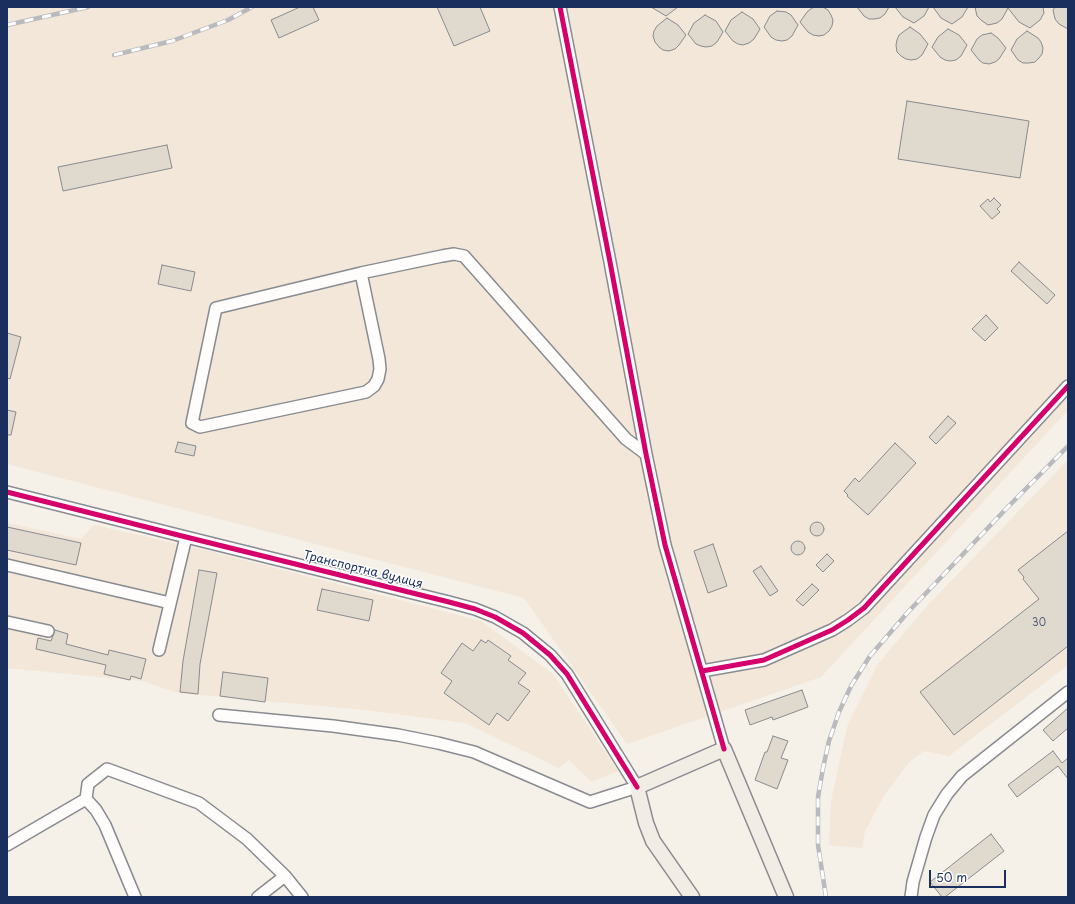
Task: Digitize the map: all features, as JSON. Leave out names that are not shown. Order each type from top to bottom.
[{"type":"main road","points":[[692,897],[652,841],[637,787],[724,749],[786,897]]},
{"type":"street","points":[[560,7],[646,454],[665,545],[724,749]]},
{"type":"street","points":[[361,273],[379,359],[380,369],[378,379],[374,386],[366,392],[200,427],[192,422],[216,308],[361,273],[454,254],[464,256],[626,439],[646,454]]},
{"type":"street","points":[[702,671],[764,660],[832,630],[864,608],[1068,386]]},
{"type":"street","name":"Транспортна вулиця","points":[[7,492],[449,602],[496,616],[529,637],[550,655],[567,674],[637,787]]},
{"type":"street","points":[[159,650],[186,537]]},
{"type":"street","points":[[7,565],[170,603]]},
{"type":"street","points":[[7,622],[48,631]]},
{"type":"street","points":[[911,897],[913,882],[926,837],[934,815],[947,794],[962,776],[1068,692]]},
{"type":"street","points":[[219,715],[333,726],[398,735],[438,743],[474,752],[590,802],[637,787]]},
{"type":"street","points":[[135,897],[105,825],[96,810],[86,799],[88,784],[106,769],[199,803],[247,839],[285,876],[302,897]]},
{"type":"street","points":[[7,845],[86,799]]},
{"type":"street","points":[[258,897],[285,876]]},
{"type":"shaded area","points":[[7,7],[1068,7],[1068,410],[821,677],[627,744],[524,598],[7,464]]},
{"type":"shaded area","points":[[1068,460],[1068,665],[949,756],[924,751],[909,762],[884,796],[865,831],[862,848],[829,845],[831,801],[847,727],[877,665],[928,605]]},
{"type":"shaded area","points":[[7,523],[81,539],[94,525],[205,550],[481,621],[553,674],[618,771],[592,782],[569,760],[559,768],[465,723],[366,710],[178,693],[142,681],[7,668]]},
{"type":"building","points":[[300,7],[313,7],[319,20],[279,38],[271,20]]},
{"type":"building","points":[[437,7],[480,7],[490,31],[454,46]]},
{"type":"building","points":[[651,7],[678,7],[666,16]]},
{"type":"building","points":[[815,7],[823,7],[828,10],[833,20],[829,31],[824,35],[813,35],[808,32],[800,22],[807,12]]},
{"type":"building","points":[[857,7],[889,7],[885,14],[880,18],[869,19],[864,16]]},
{"type":"building","points":[[895,7],[929,7],[924,16],[914,23],[903,17]]},
{"type":"building","points":[[933,7],[968,7],[962,17],[952,24],[941,18]]},
{"type":"building","points":[[975,7],[1043,7],[1044,13],[1040,20],[1030,28],[1019,22],[1008,8],[1002,19],[997,23],[988,25],[977,16]]},
{"type":"building","points":[[1055,7],[1068,7],[1068,29],[1059,24],[1055,19],[1053,10]]},
{"type":"building","points":[[777,11],[786,12],[791,15],[798,25],[792,36],[787,40],[776,40],[771,37],[764,27],[770,16]]},
{"type":"building","points":[[742,12],[753,19],[760,29],[754,39],[743,45],[733,41],[725,31],[731,20]]},
{"type":"building","points":[[705,15],[716,21],[723,32],[717,42],[712,46],[706,47],[696,44],[688,34],[694,23]]},
{"type":"building","points":[[667,18],[678,25],[686,35],[675,49],[669,51],[663,50],[659,47],[653,36],[657,26]]},
{"type":"building","points":[[910,27],[920,34],[928,44],[922,55],[917,59],[911,60],[906,59],[897,52],[896,45],[899,35]]},
{"type":"building","points":[[948,29],[959,35],[967,45],[961,56],[956,60],[950,61],[940,57],[932,47],[938,37]]},
{"type":"building","points":[[1027,31],[1038,38],[1043,48],[1042,54],[1035,62],[1023,63],[1018,60],[1011,50],[1017,39]]},
{"type":"building","points":[[991,33],[998,38],[1006,48],[999,59],[989,64],[983,63],[979,60],[971,50],[977,39],[982,35]]},
{"type":"building","points":[[907,101],[1029,121],[1020,178],[898,159]]},
{"type":"building","points":[[167,145],[172,168],[63,191],[58,167]]},
{"type":"building","points":[[994,198],[1001,205],[997,209],[1000,212],[992,219],[980,206],[988,199],[990,202]]},
{"type":"building","points":[[1019,262],[1055,295],[1047,304],[1011,271]]},
{"type":"building","points":[[162,265],[195,272],[191,291],[158,284]]},
{"type":"building","points":[[986,315],[998,328],[985,341],[972,329]]},
{"type":"building","points":[[7,333],[21,337],[10,379],[7,378]]},
{"type":"building","points":[[7,410],[16,412],[11,435],[7,435]]},
{"type":"building","points":[[948,416],[956,423],[936,444],[929,437]]},
{"type":"building","points":[[178,442],[196,446],[194,456],[175,452]]},
{"type":"building","points":[[895,443],[916,463],[868,515],[847,496],[848,495],[844,491],[855,478],[859,482]]},
{"type":"building","points":[[817,522],[822,524],[824,529],[822,534],[817,536],[812,534],[810,529],[812,524]]},
{"type":"building","points":[[7,527],[81,543],[76,565],[7,550]]},
{"type":"building","points":[[1068,531],[1068,646],[954,735],[920,692],[1039,599],[1023,579],[1024,577],[1018,570]]},
{"type":"building","points":[[798,541],[803,543],[805,548],[803,553],[798,555],[793,553],[791,548],[793,543]]},
{"type":"building","points":[[713,544],[727,586],[708,593],[694,551]]},
{"type":"building","points":[[827,554],[834,561],[823,572],[816,565]]},
{"type":"building","points":[[761,566],[778,591],[770,596],[753,571]]},
{"type":"building","points":[[199,570],[217,573],[200,664],[198,694],[180,692],[183,661]]},
{"type":"building","points":[[812,584],[819,590],[803,606],[796,600]]},
{"type":"building","points":[[322,589],[373,600],[369,621],[317,610]]},
{"type":"building","points":[[55,630],[68,634],[66,644],[108,655],[109,650],[146,659],[141,679],[131,676],[130,680],[104,674],[106,665],[36,649],[38,638],[51,641]]},
{"type":"building","points":[[481,640],[486,643],[488,640],[511,656],[508,660],[526,673],[518,683],[530,691],[508,721],[497,713],[489,725],[444,693],[452,681],[441,673],[462,643],[473,651]]},
{"type":"building","points":[[223,672],[268,678],[265,702],[220,696]]},
{"type":"building","points":[[802,690],[808,707],[773,720],[772,717],[750,725],[745,710]]},
{"type":"building","points":[[1068,708],[1068,728],[1053,741],[1043,730]]},
{"type":"building","points":[[773,736],[788,741],[781,758],[788,760],[777,789],[755,780],[765,752],[767,752]]},
{"type":"building","points":[[1053,751],[1062,763],[1068,758],[1068,779],[1058,766],[1017,797],[1008,785]]},
{"type":"building","points":[[991,834],[1004,851],[945,897],[942,897],[930,882]]},
{"type":"railway","points":[[7,25],[88,7]]},
{"type":"railway","points":[[114,55],[172,41],[228,20],[252,7]]},
{"type":"railway","points":[[826,897],[818,845],[818,797],[829,741],[839,712],[851,686],[870,656],[909,611],[1068,446]]},
{"type":"cycle path","points":[[560,7],[646,454],[665,545],[724,749]]},
{"type":"cycle path","points":[[702,671],[764,660],[832,630],[864,608],[1068,386]]},
{"type":"cycle path","points":[[7,492],[449,602],[475,609],[495,617],[523,633],[550,655],[567,674],[637,787]]}]
